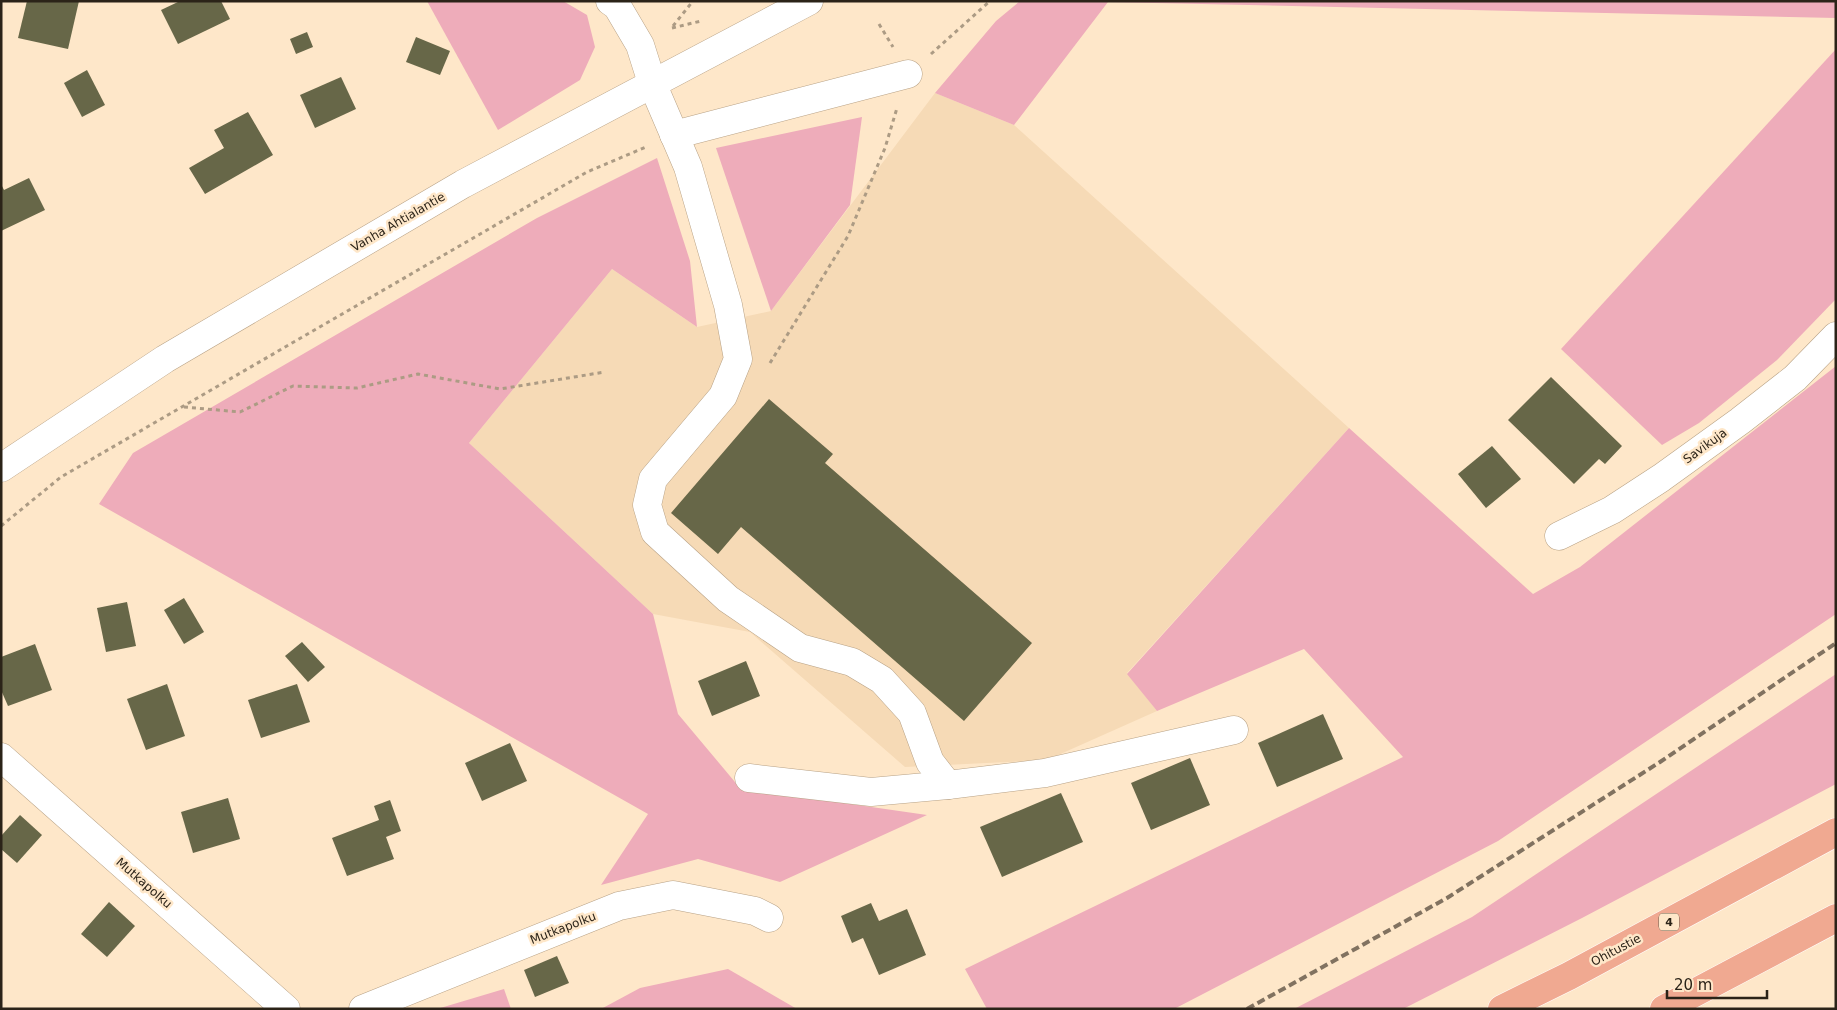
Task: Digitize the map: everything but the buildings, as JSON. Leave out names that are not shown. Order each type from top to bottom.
[{"type":"highway","name":"Ohitustie","points":[[1502,1009],[1569,976],[1836,832]]},
{"type":"highway","points":[[1664,1009],[1836,918]]},
{"type":"street","points":[[610,1],[617,6],[640,45],[652,83],[688,167],[728,305],[738,359],[723,396],[653,479],[647,505],[655,532],[728,599],[800,648],[852,662],[882,680],[912,713],[930,762],[948,785]]},
{"type":"street","name":"Vanha Ahtialantie","points":[[1,468],[165,359],[463,184],[809,1]]},
{"type":"street","points":[[674,135],[908,74]]},
{"type":"street","name":"Savikuja","points":[[1559,536],[1612,510],[1661,478],[1740,421],[1795,378],[1836,336]]},
{"type":"street","points":[[749,778],[871,792],[948,785],[1045,773],[1234,730]]},
{"type":"street","name":"Mutkapolku","points":[[1,757],[286,1009]]},
{"type":"street","name":"Mutkapolku","points":[[363,1009],[619,906],[673,895],[755,911],[769,918]]},
{"type":"path","points":[[640,45],[672,28],[693,1]]},
{"type":"path","points":[[766,369],[848,236],[885,148],[908,74],[990,1]]},
{"type":"path","points":[[1,526],[61,477],[587,172],[674,135]]},
{"type":"path","points":[[183,407],[240,412],[294,386],[357,388],[418,374],[500,389],[605,372]]},
{"type":"shaded area","points":[[427,1],[563,1],[587,15],[595,47],[580,80],[498,130]]},
{"type":"shaded area","points":[[1020,1],[1836,1],[1836,18],[1108,2],[1014,125],[935,93],[996,21]]},
{"type":"shaded area","points":[[1836,49],[1836,299],[1777,360],[1699,423],[1662,445],[1561,349]]},
{"type":"shaded area","points":[[935,93],[1014,125],[1349,428],[1127,673],[1157,711],[1047,760],[905,767],[750,632],[653,614],[469,443],[612,269],[697,327],[771,311]]},
{"type":"shaded area","points":[[862,117],[850,205],[771,311],[716,148]]},
{"type":"shaded area","points":[[657,158],[690,261],[697,327],[612,269],[469,443],[653,614],[678,714],[740,788],[927,815],[780,882],[698,859],[601,885],[648,814],[99,504],[133,453],[537,218]]},
{"type":"shaded area","points":[[1836,366],[1836,614],[1498,841],[1174,1009],[987,1009],[965,969],[1403,757],[1304,649],[1157,711],[1127,674],[1349,428],[1533,594],[1580,567]]},
{"type":"shaded area","points":[[1836,674],[1836,784],[1582,918],[1403,1009],[1294,1009],[1472,917]]},
{"type":"shaded area","points":[[728,969],[797,1009],[601,1009],[640,988]]},
{"type":"shaded area","points":[[504,989],[511,1009],[437,1009]]},
{"type":"railway","points":[[1247,1009],[1447,898],[1660,762],[1836,643]]}]
